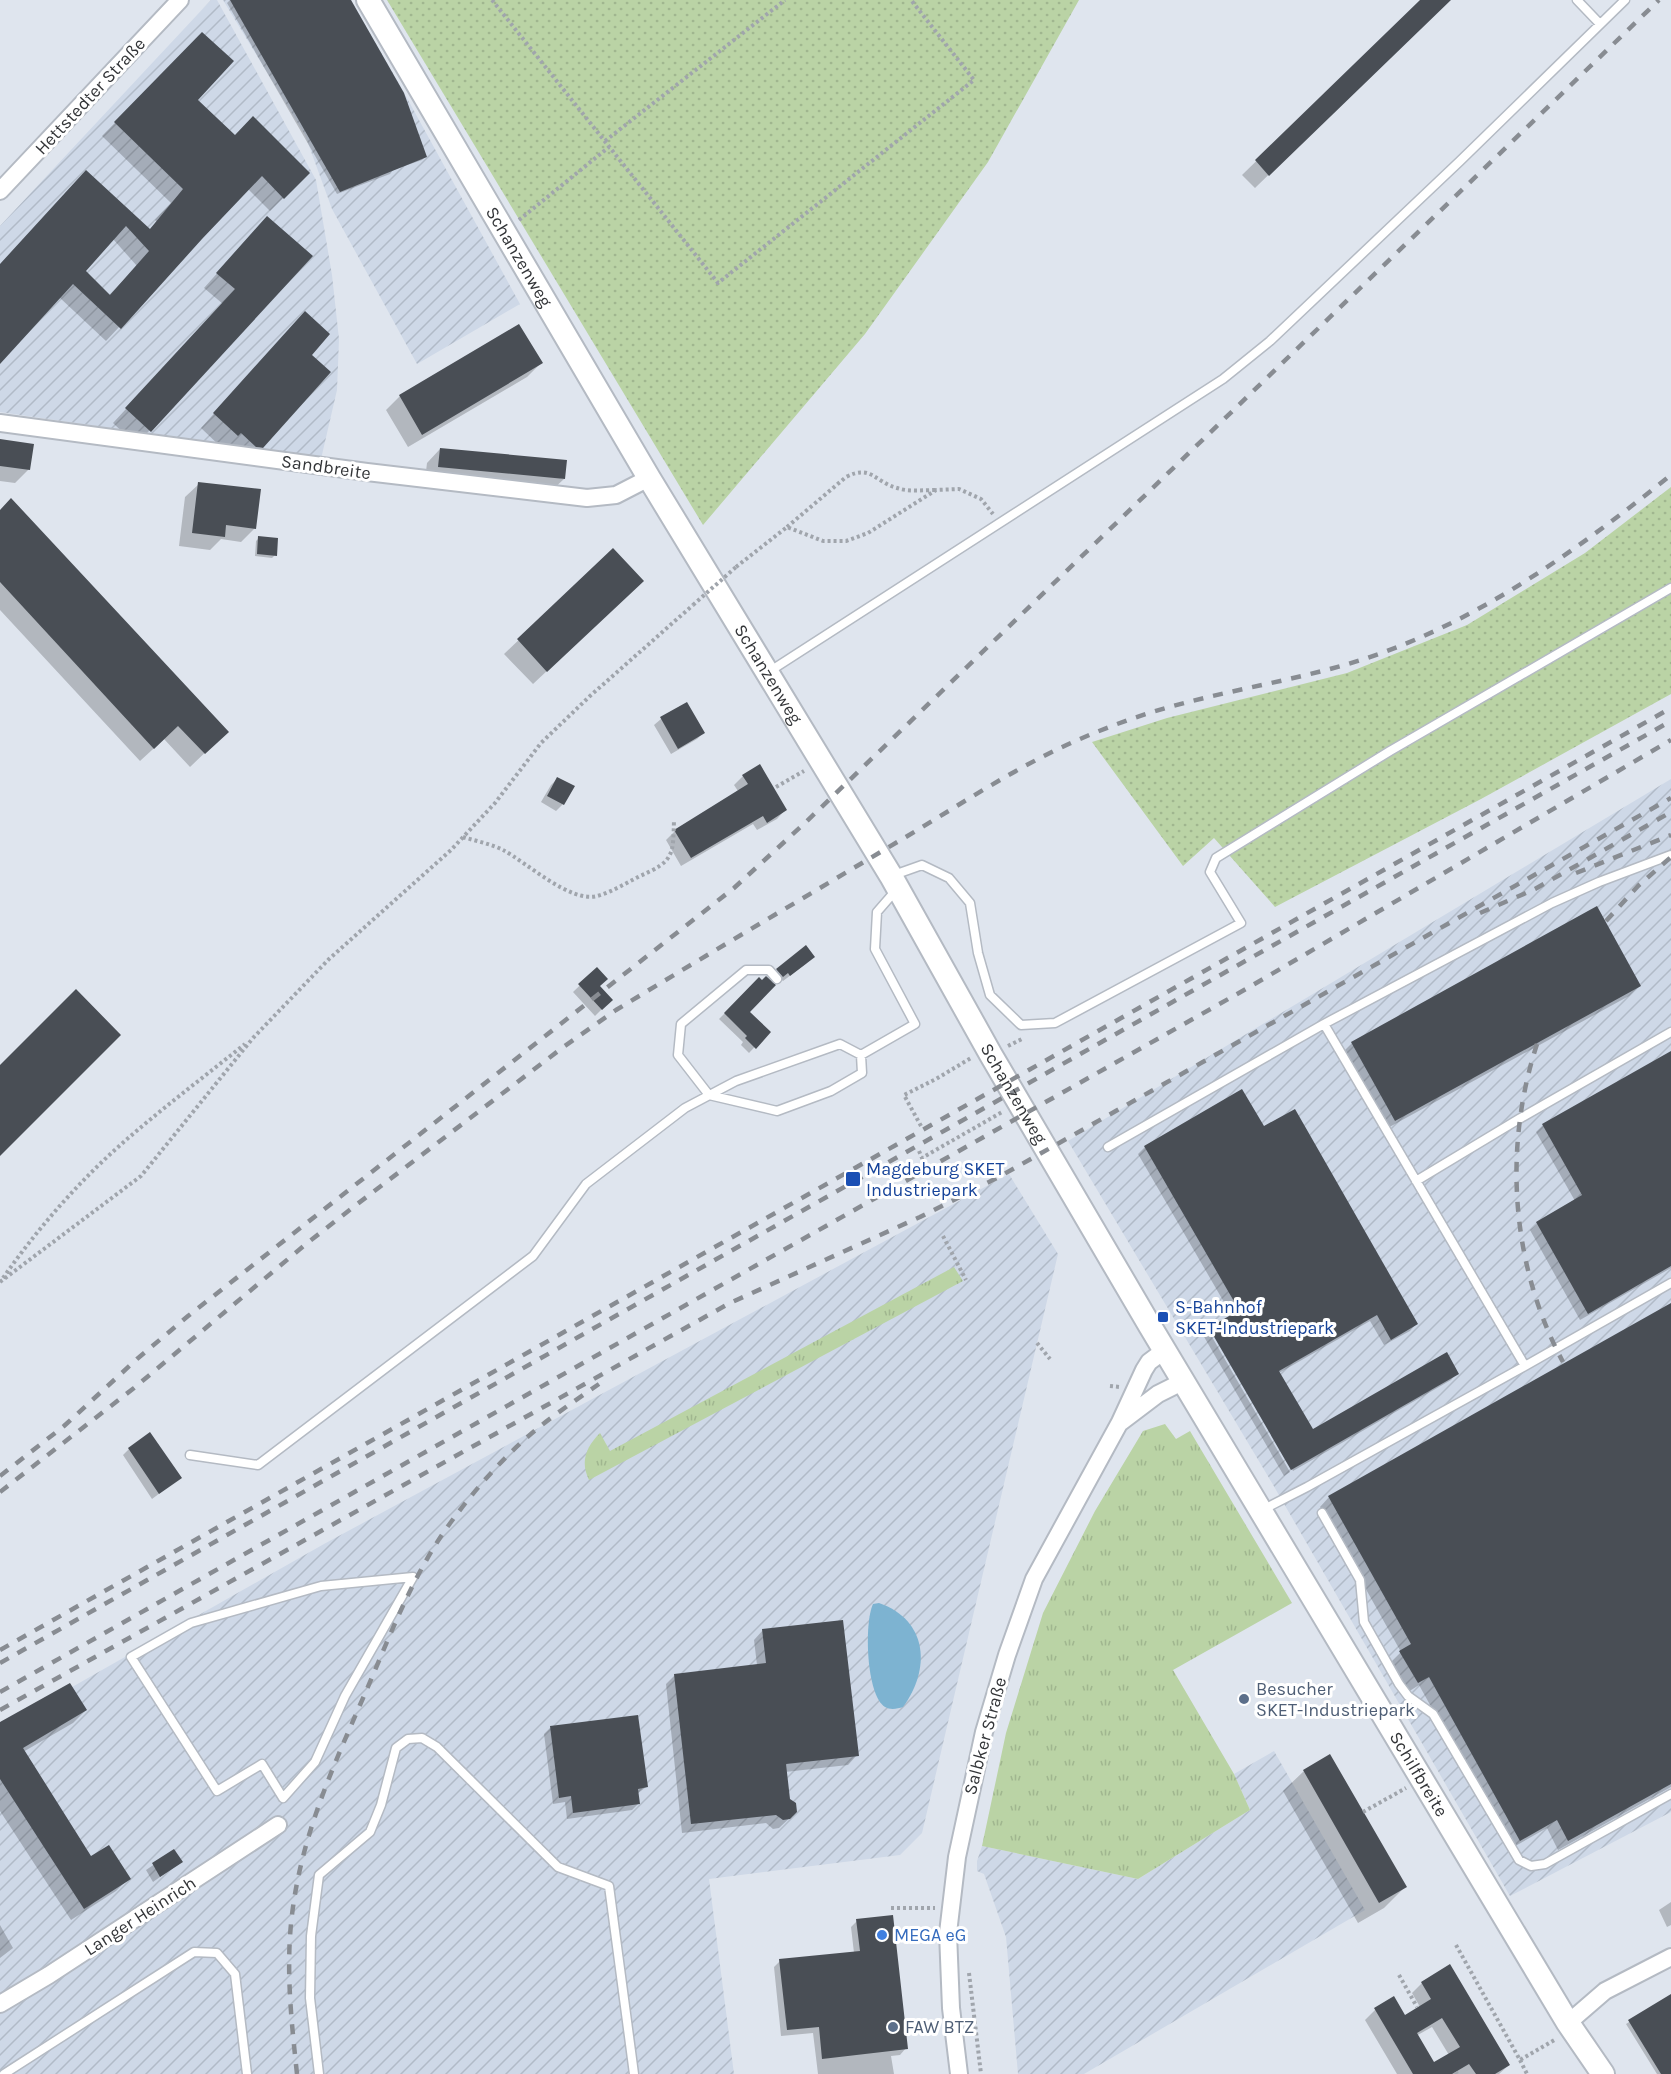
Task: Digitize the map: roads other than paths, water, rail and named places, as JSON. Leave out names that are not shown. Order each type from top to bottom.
[{"type":"main road","name":"Schanzenweg","points":[[368,0],[649,478],[894,882],[991,1055],[1165,1350]]},
{"type":"main road","name":"Schilfbreite","points":[[1165,1350],[1563,2031],[1604,2074]]},
{"type":"street","name":"Hettstedter Straße","points":[[0,191],[180,0]]},
{"type":"street","name":"Sandbreite","points":[[0,423],[355,471],[587,498],[616,495],[649,478]]},
{"type":"street","name":"Salbker Straße","points":[[959,2074],[948,1957],[950,1908],[957,1857],[984,1732],[1034,1579],[1120,1422],[1149,1362],[1165,1350]]},
{"type":"street","name":"Salbker Straße","points":[[1120,1422],[1158,1394],[1184,1381]]},
{"type":"street","name":"Langer Heinrich","points":[[0,2004],[49,1975],[278,1825]]},
{"type":"street","points":[[1563,2031],[1605,1991],[1671,1957]]},
{"type":"lane","points":[[1577,0],[1600,24]]},
{"type":"lane","points":[[767,673],[1223,379],[1270,341],[1460,161],[1625,0]]},
{"type":"lane","points":[[861,1055],[915,1024],[875,949],[877,912],[894,882],[922,865],[949,878],[970,903],[978,953],[990,994],[1021,1025],[1055,1023],[1241,923],[1210,872],[1216,858],[1390,751],[1671,588]]},
{"type":"lane","points":[[1108,1147],[1324,1024],[1552,903],[1599,882],[1671,855]]},
{"type":"lane","points":[[777,979],[769,970],[746,970],[681,1024],[678,1055],[709,1095],[777,1111],[831,1091],[862,1073],[861,1055]]},
{"type":"lane","points":[[1324,1024],[1525,1365]]},
{"type":"lane","points":[[1416,1181],[1671,1032]]},
{"type":"lane","points":[[190,1455],[258,1464],[532,1256],[585,1184],[685,1108],[736,1082],[840,1044],[861,1055]]},
{"type":"lane","points":[[1261,1511],[1671,1283]]},
{"type":"lane","points":[[1322,1513],[1360,1580],[1364,1622],[1399,1684],[1408,1696],[1433,1714],[1519,1860],[1532,1866],[1545,1864],[1671,1794]]},
{"type":"lane","points":[[413,1576],[345,1696],[315,1762],[283,1798],[262,1764],[217,1791],[131,1657],[191,1623],[321,1586],[413,1576]]},
{"type":"lane","points":[[319,2074],[310,1998],[311,1936],[319,1875],[370,1832],[381,1805],[396,1748],[408,1738],[422,1738],[438,1747],[558,1867],[609,1886],[634,2074]]},
{"type":"lane","points":[[3,2074],[194,1952],[218,1953],[235,1974],[247,2074]]},
{"type":"water","points":[[879,1603],[895,1611],[907,1621],[916,1633],[920,1647],[921,1662],[918,1677],[903,1707],[891,1709],[885,1707],[874,1689],[870,1674],[868,1626],[873,1604]]},
{"type":"railway","points":[[0,1476],[64,1426],[188,1316],[734,888],[806,822],[1659,0]]},
{"type":"railway","points":[[0,1492],[134,1388],[306,1244],[562,1048],[616,1010],[984,790],[1071,743],[1130,719],[1191,701],[1290,679],[1364,659],[1448,625],[1526,581],[1600,530],[1671,475]]},
{"type":"railway","points":[[0,1650],[1671,708]]},
{"type":"railway","points":[[0,1663],[1671,721]]},
{"type":"railway","points":[[0,1692],[1246,989],[1671,740]]},
{"type":"railway","points":[[0,1710],[730,1303],[920,1217],[997,1178],[1671,798]]},
{"type":"railway","points":[[1480,913],[1535,889],[1671,812]]},
{"type":"railway","points":[[1576,873],[1671,835]]},
{"type":"railway","points":[[1606,921],[1638,886],[1671,857]]},
{"type":"railway","points":[[1537,1044],[1526,1084],[1519,1124],[1518,1206],[1523,1246],[1532,1286],[1563,1362]]},
{"type":"railway","points":[[297,2074],[291,2011],[289,1949],[298,1880],[319,1804],[390,1635],[424,1565],[451,1522],[473,1494],[523,1441],[599,1384]]},
{"type":"place","name":"Magdeburg SKET Industriepark","points":[[853,1179]]},
{"type":"place","name":"S-Bahnhof SKET-Industriepark","points":[[1163,1317]]},
{"type":"place","name":"Besucher SKET-Industriepark","points":[[1244,1699]]},
{"type":"place","name":"MEGA eG","points":[[882,1935]]},
{"type":"place","name":"FAW BTZ","points":[[893,2027]]}]
